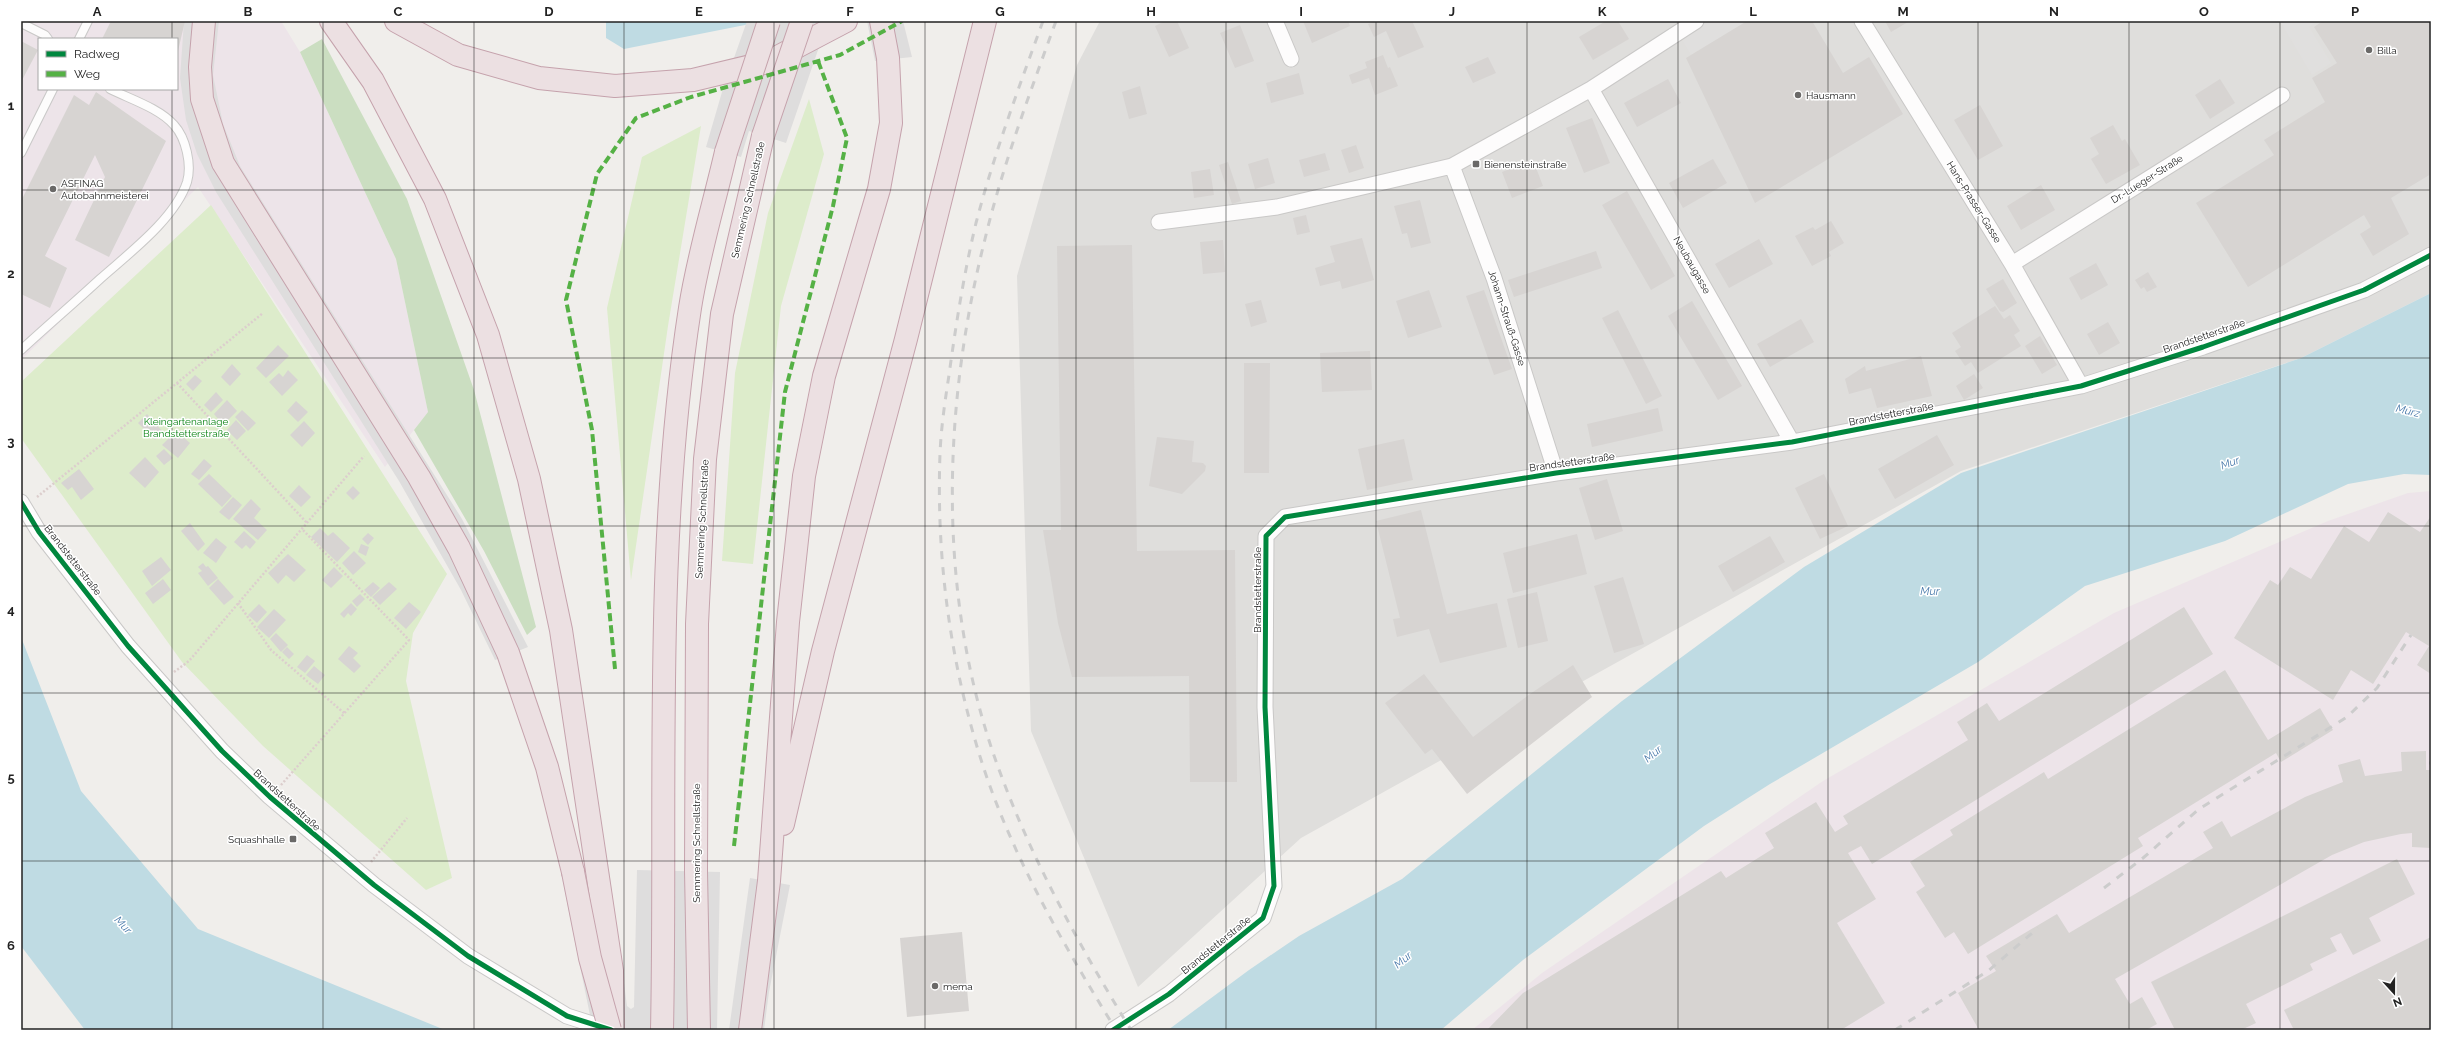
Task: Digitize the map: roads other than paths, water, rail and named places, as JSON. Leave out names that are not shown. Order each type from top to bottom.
[{"type":"highway","points":[[204,21],[200,67],[202,99],[222,163],[419,477],[459,548],[508,653],[547,767],[573,872],[590,958],[611,1030]]},
{"type":"highway","points":[[331,21],[373,81],[435,199],[488,334],[529,479],[561,630],[612,971],[611,1030]]},
{"type":"highway","points":[[396,21],[458,55],[539,78],[615,86],[693,80],[768,62],[846,21]]},
{"type":"highway","points":[[662,1030],[665,624],[673,455],[690,307],[726,152],[769,21]]},
{"type":"highway","name":"Semmering Schnellstraße","points":[[698,1030],[696,871],[697,624],[705,459],[722,314],[763,136],[802,21]]},
{"type":"highway","points":[[750,1030],[769,881],[788,622],[804,476],[824,376],[879,189],[891,123],[888,58],[881,21]]},
{"type":"highway","points":[[769,881],[797,769],[823,651],[906,339],[985,21]]},
{"type":"street","points":[[1275,21],[1291,59]]},
{"type":"street","points":[[1159,222],[1277,207],[1452,166],[1591,89],[1696,21]]},
{"type":"street","name":"Hans-Prasser-Gasse","points":[[1862,21],[2012,264],[2082,386]]},
{"type":"street","name":"Neubaugasse","points":[[1591,89],[1792,442]]},
{"type":"street","name":"Dr.-Lueger-Straße","points":[[2012,264],[2282,95]]},
{"type":"street","name":"Johann-Strauß-Gasse","points":[[1452,166],[1494,278],[1556,473]]},
{"type":"street","name":"Brandstetterstraße","points":[[1113,1030],[1169,994],[1263,918],[1274,886],[1265,707],[1266,536],[1285,518],[1556,473],[1792,442],[2082,386],[2203,347],[2364,290],[2431,254]]},
{"type":"street","name":"Brandstetterstraße","points":[[22,504],[53,550],[128,646],[222,751],[270,797],[361,875],[468,956],[567,1016],[611,1030]]},
{"type":"lane","points":[[80,38],[88,21]]},
{"type":"lane","points":[[21,23],[45,35],[47,38]]},
{"type":"lane","points":[[21,153],[52,90]]},
{"type":"lane","points":[[21,350],[146,238],[174,206],[187,182],[189,165],[182,138],[173,124],[156,112],[112,90]]},
{"type":"water","points":[[606,21],[750,21],[750,24],[624,49],[606,38]]},
{"type":"water","name":"Mur","points":[[2431,293],[2431,475],[2404,474],[2348,484],[2225,541],[2085,586],[1978,662],[1770,784],[1704,826],[1523,960],[1441,1030],[1168,1030],[1249,970],[1299,936],[1402,879],[1622,701],[1804,567],[1961,473],[2301,358]]},
{"type":"water","name":"Mur","points":[[21,637],[81,791],[198,929],[445,1030],[85,1030],[21,946]]},
{"type":"railway","points":[[1043,21],[1007,121],[976,223],[954,337],[942,424],[940,454],[939,494],[943,574],[948,614],[963,692],[972,731],[996,804],[1042,903],[1116,1030]]},
{"type":"railway","points":[[1056,21],[1000,183],[985,239],[971,304],[960,369],[954,436],[952,503],[955,569],[964,635],[977,700],[997,764],[1010,799],[1057,901],[1131,1030]]},
{"type":"railway","points":[[2104,888],[2143,858],[2199,809],[2347,717],[2377,688],[2411,635]]},
{"type":"railway","points":[[1895,1030],[1988,971],[2038,928]]},
{"type":"place","name":"Billa","points":[[2369,50]]},
{"type":"place","name":"Hausmann","points":[[1798,95]]},
{"type":"place","name":"Bienensteinstraße","points":[[1476,164]]},
{"type":"place","name":"ASFINAG Autobahnmeisterei","points":[[53,189]]},
{"type":"place","name":"Squashhalle","points":[[293,839]]},
{"type":"place","name":"mema","points":[[935,986]]},
{"type":"water label","name":"Mürz","points":[[2408,411]]},
{"type":"park label","name":"Kleingartenanlage Brandstetterstraße","points":[[186,426]]}]
